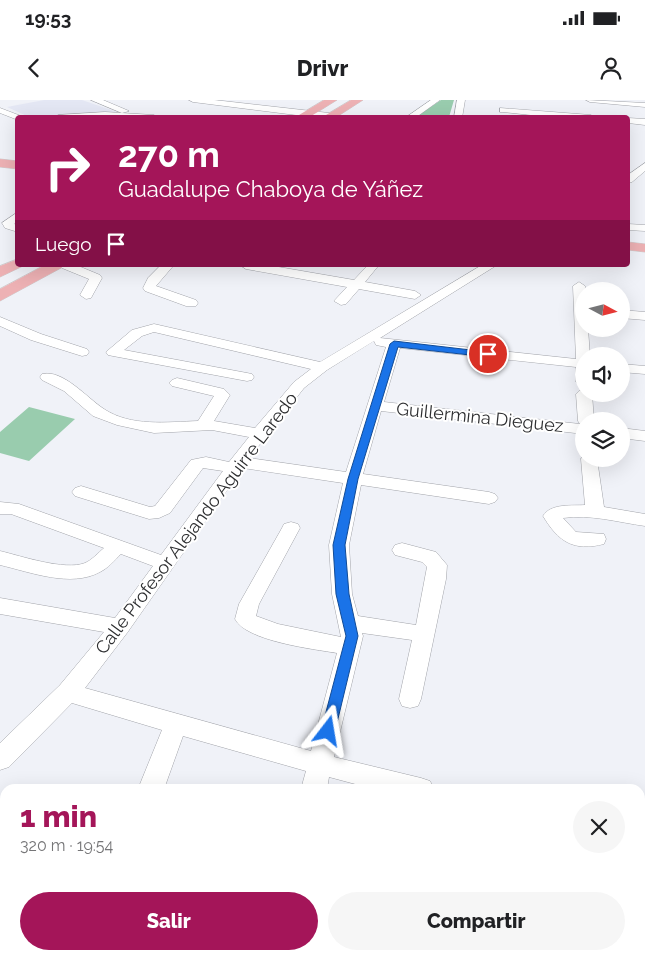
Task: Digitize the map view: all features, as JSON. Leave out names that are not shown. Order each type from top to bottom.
[{"type":"main road","points":[[303,115],[332,100]]},
{"type":"main road","points":[[331,115],[358,100]]},
{"type":"main road","points":[[0,163],[15,165]]},
{"type":"main road","points":[[630,246],[645,248]]},
{"type":"main road","points":[[0,272],[15,264]]},
{"type":"main road","points":[[0,296],[52,267]]},
{"type":"street","points":[[95,100],[135,115]]},
{"type":"street","points":[[193,100],[260,102],[303,115]]},
{"type":"street","points":[[414,115],[436,100]]},
{"type":"street","points":[[458,115],[461,100]]},
{"type":"street","points":[[590,100],[645,104]]},
{"type":"street","points":[[593,115],[598,101]]},
{"type":"street","points":[[0,110],[15,121]]},
{"type":"street","points":[[503,110],[524,115]]},
{"type":"street","points":[[630,121],[643,122],[645,133]]},
{"type":"street","points":[[630,168],[643,168]]},
{"type":"street","points":[[630,178],[643,168]]},
{"type":"street","points":[[15,217],[8,223],[9,226],[15,228]]},
{"type":"street","points":[[630,227],[645,228]]},
{"type":"street","points":[[71,267],[96,278],[86,295]]},
{"type":"street","points":[[166,267],[149,285],[150,288],[191,303]]},
{"type":"street","points":[[260,267],[415,295]]},
{"type":"street","points":[[341,301],[373,267]]},
{"type":"street","name":"Calle Profesor Alejando Aguirre Laredo","points":[[0,759],[68,692],[120,627],[235,465],[299,385],[322,367],[487,267]]},
{"type":"street","points":[[630,315],[645,316]]},
{"type":"street","points":[[0,321],[36,337],[82,352]]},
{"type":"street","points":[[247,377],[112,352],[142,329],[154,328],[322,367]]},
{"type":"street","points":[[367,340],[575,363]]},
{"type":"street","points":[[315,784],[351,636],[342,594],[339,545],[353,479],[394,344]]},
{"type":"street","points":[[630,369],[645,370]]},
{"type":"street","points":[[47,377],[69,388],[99,413],[123,422],[154,428],[203,425],[225,427],[259,434]]},
{"type":"street","points":[[177,383],[219,392],[222,395],[220,402],[203,425]]},
{"type":"street","name":"Guillermina Dieguez","points":[[376,406],[575,427]]},
{"type":"street","points":[[630,434],[645,436]]},
{"type":"street","points":[[81,492],[149,513],[159,512],[164,509],[197,464],[206,462],[353,479],[489,498]]},
{"type":"street","points":[[591,467],[595,510]]},
{"type":"street","points":[[0,508],[13,508],[164,563]]},
{"type":"street","points":[[597,539],[582,541],[562,532],[552,516],[561,510],[577,512],[595,510],[602,514],[645,520]]},
{"type":"street","points":[[291,528],[248,604],[245,619],[250,624],[265,628],[422,640]]},
{"type":"street","points":[[0,558],[34,566],[79,571],[95,566],[117,546]]},
{"type":"street","points":[[402,550],[429,557],[437,565],[436,578],[410,699]]},
{"type":"street","points":[[0,606],[120,627]]},
{"type":"street","points":[[68,692],[176,725],[320,765],[400,784]]},
{"type":"street","points":[[152,784],[176,725]]},
{"type":"shaded area","points":[[44,100],[82,100],[123,114],[25,115],[7,107]]},
{"type":"green space","points":[[441,100],[454,100],[450,115],[418,115]]},
{"type":"green space","points":[[29,407],[75,419],[29,461],[0,453],[0,432]]},
{"type":"route","points":[[328,731],[352,636],[342,594],[339,570],[339,545],[353,479],[394,344],[488,354]]}]
